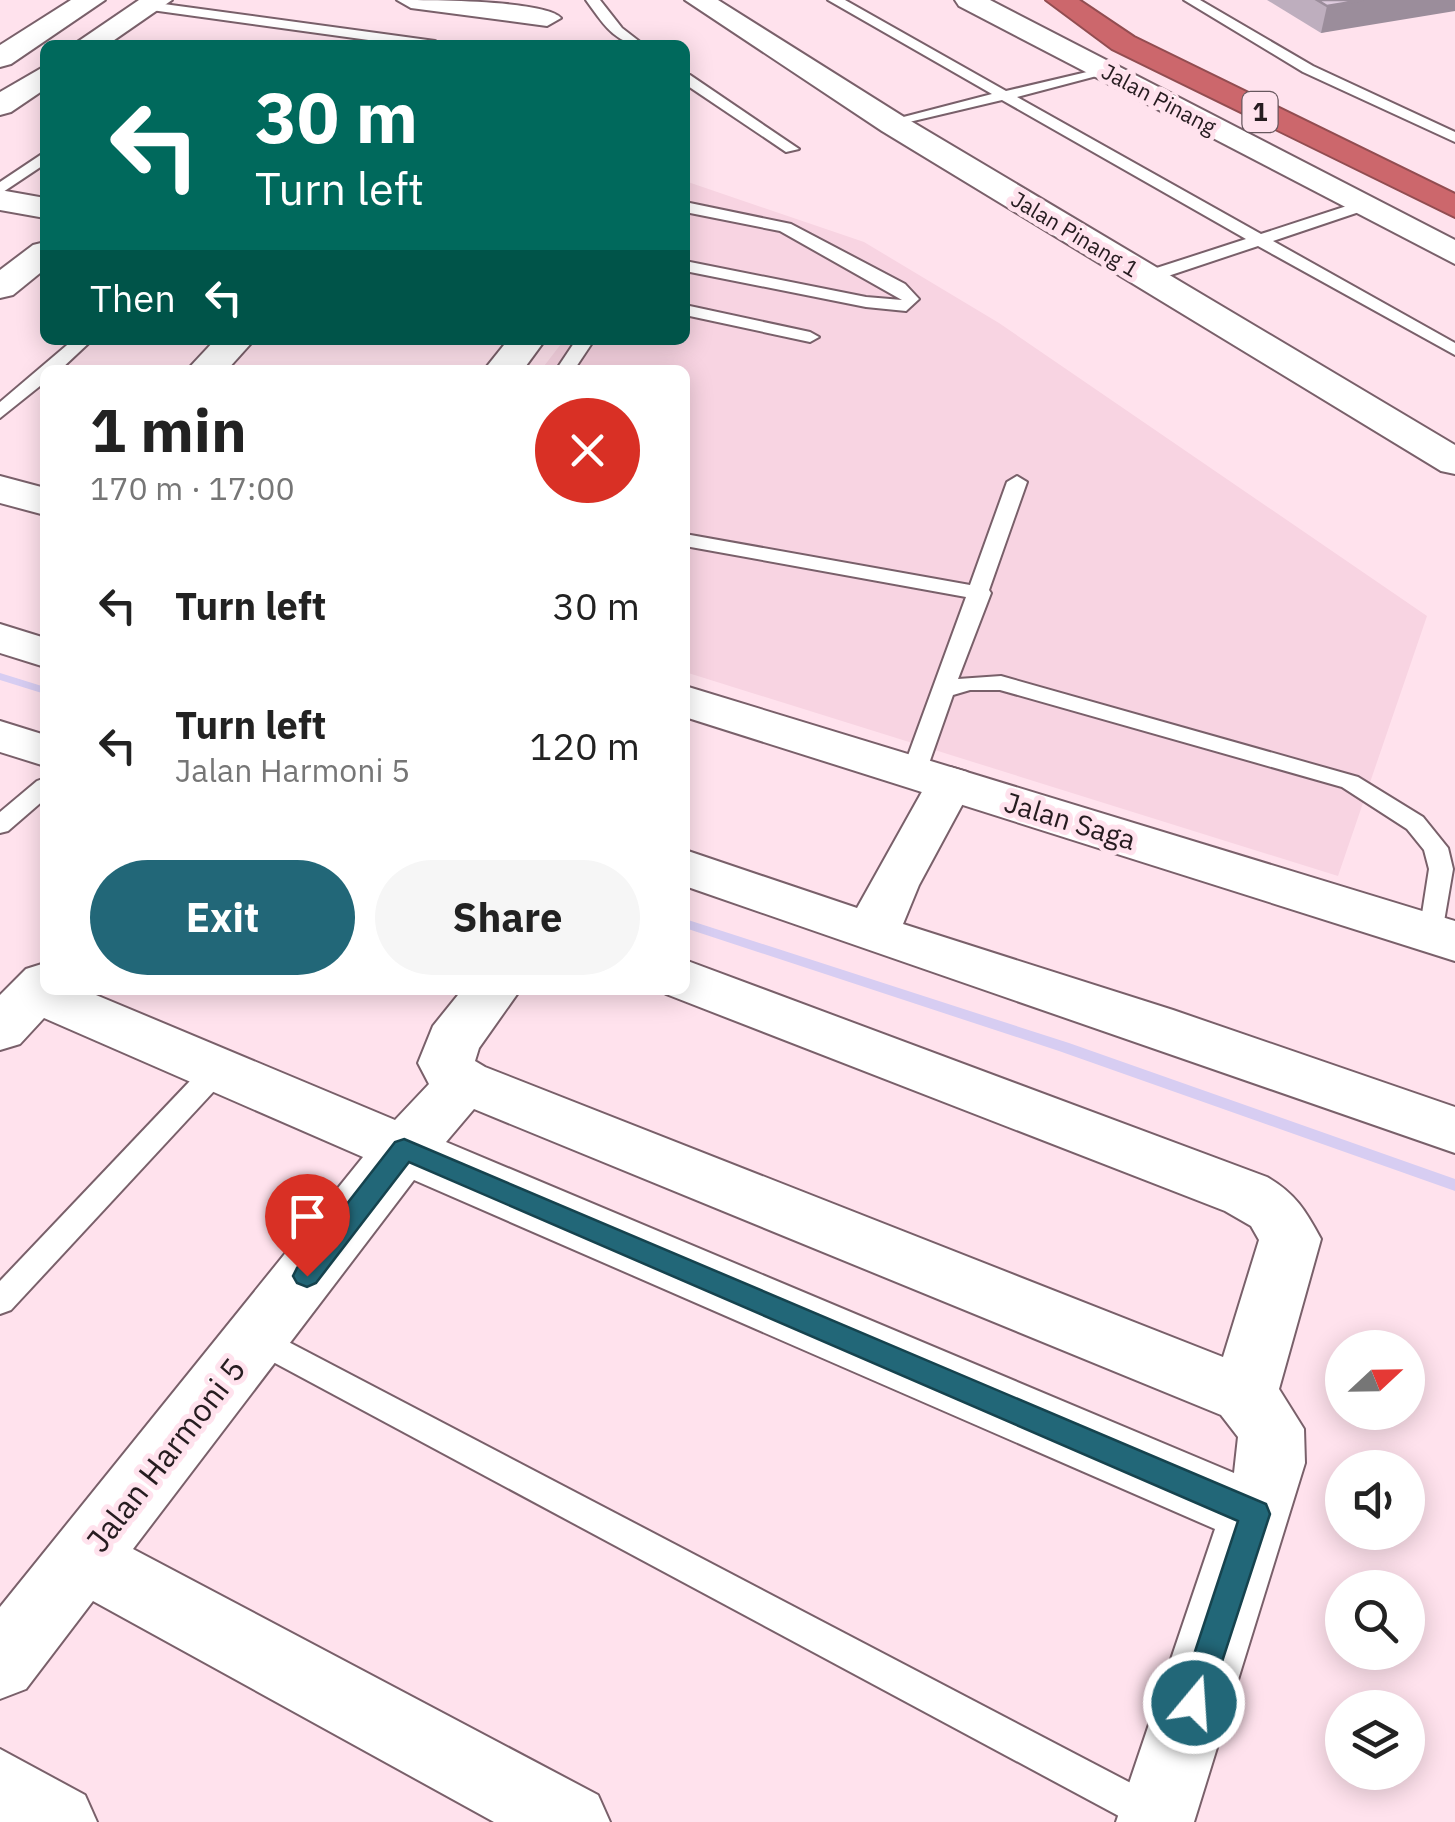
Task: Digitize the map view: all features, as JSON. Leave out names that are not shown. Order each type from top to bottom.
[{"type":"highway","name":"1","points":[[1106,0],[1231,74],[1455,182]]},
{"type":"highway","name":"1","points":[[1063,3],[1124,43],[1455,207]]},
{"type":"street","points":[[0,33],[54,0]]},
{"type":"street","points":[[0,58],[91,0]]},
{"type":"street","points":[[411,0],[541,9],[564,40]]},
{"type":"street","name":"Jalan Pinang 1","points":[[699,0],[892,124],[1455,462]]},
{"type":"street","name":"Jalan Pinang","points":[[969,0],[1455,254]]},
{"type":"street","points":[[95,40],[154,3]]},
{"type":"street","points":[[0,106],[40,78]]},
{"type":"street","points":[[0,200],[40,207]]},
{"type":"street","points":[[0,287],[40,256]]},
{"type":"street","points":[[211,365],[231,345]]},
{"type":"street","points":[[507,365],[523,345]]},
{"type":"street","points":[[0,638],[40,651]]},
{"type":"street","name":"Jalan Saga","points":[[690,702],[1443,937]]},
{"type":"street","points":[[0,736],[40,749]]},
{"type":"street","points":[[872,932],[932,778]]},
{"type":"street","points":[[690,870],[1153,1024],[1451,1114]]},
{"type":"street","points":[[690,982],[1213,1181],[1272,1209],[1290,1239],[1244,1395]]},
{"type":"street","points":[[489,995],[453,1042],[446,1063],[452,1074],[466,1082],[1244,1395],[1271,1429],[1272,1463],[1156,1819]]},
{"type":"street","points":[[27,1001],[218,1070],[1255,1514]]},
{"type":"street","name":"Jalan Harmoni 5","points":[[0,1664],[404,1149],[466,1082]]},
{"type":"street","points":[[84,1559],[572,1822]]},
{"type":"street","points":[[0,1787],[58,1822]]},
{"type":"lane","points":[[593,0],[617,31],[630,40]]},
{"type":"lane","points":[[835,0],[1455,350]]},
{"type":"lane","points":[[1191,0],[1308,68],[1455,138]]},
{"type":"lane","points":[[154,3],[402,40]]},
{"type":"lane","points":[[892,124],[1103,70]]},
{"type":"lane","points":[[690,81],[791,149]]},
{"type":"lane","points":[[0,189],[40,160]]},
{"type":"lane","points":[[1148,277],[1362,206]]},
{"type":"lane","points":[[690,207],[784,227],[899,288],[911,299],[906,306],[866,302],[690,267]]},
{"type":"lane","points":[[690,311],[810,337]]},
{"type":"lane","points":[[55,365],[77,345]]},
{"type":"lane","points":[[0,412],[40,378]]},
{"type":"lane","points":[[932,778],[943,691],[1017,482]]},
{"type":"lane","points":[[690,541],[980,594]]},
{"type":"lane","points":[[943,691],[968,684],[1001,684],[1350,782],[1415,823],[1436,848],[1443,937]]},
{"type":"lane","points":[[0,826],[40,790]]},
{"type":"lane","points":[[0,1301],[218,1070]]},
{"type":"lane","points":[[258,1339],[1156,1819]]},
{"type":"shaded area","points":[[690,183],[864,242],[999,323],[1427,616],[1338,876],[690,674],[690,365],[545,365],[560,345],[690,345]]},
{"type":"building","points":[[1317,0],[1363,0],[1327,6]]},
{"type":"waterway","points":[[0,676],[40,689]]},
{"type":"waterway","points":[[690,925],[1064,1047],[1455,1185]]},
{"type":"route","points":[[307,1276],[404,1149],[1255,1514],[1194,1703]]}]
